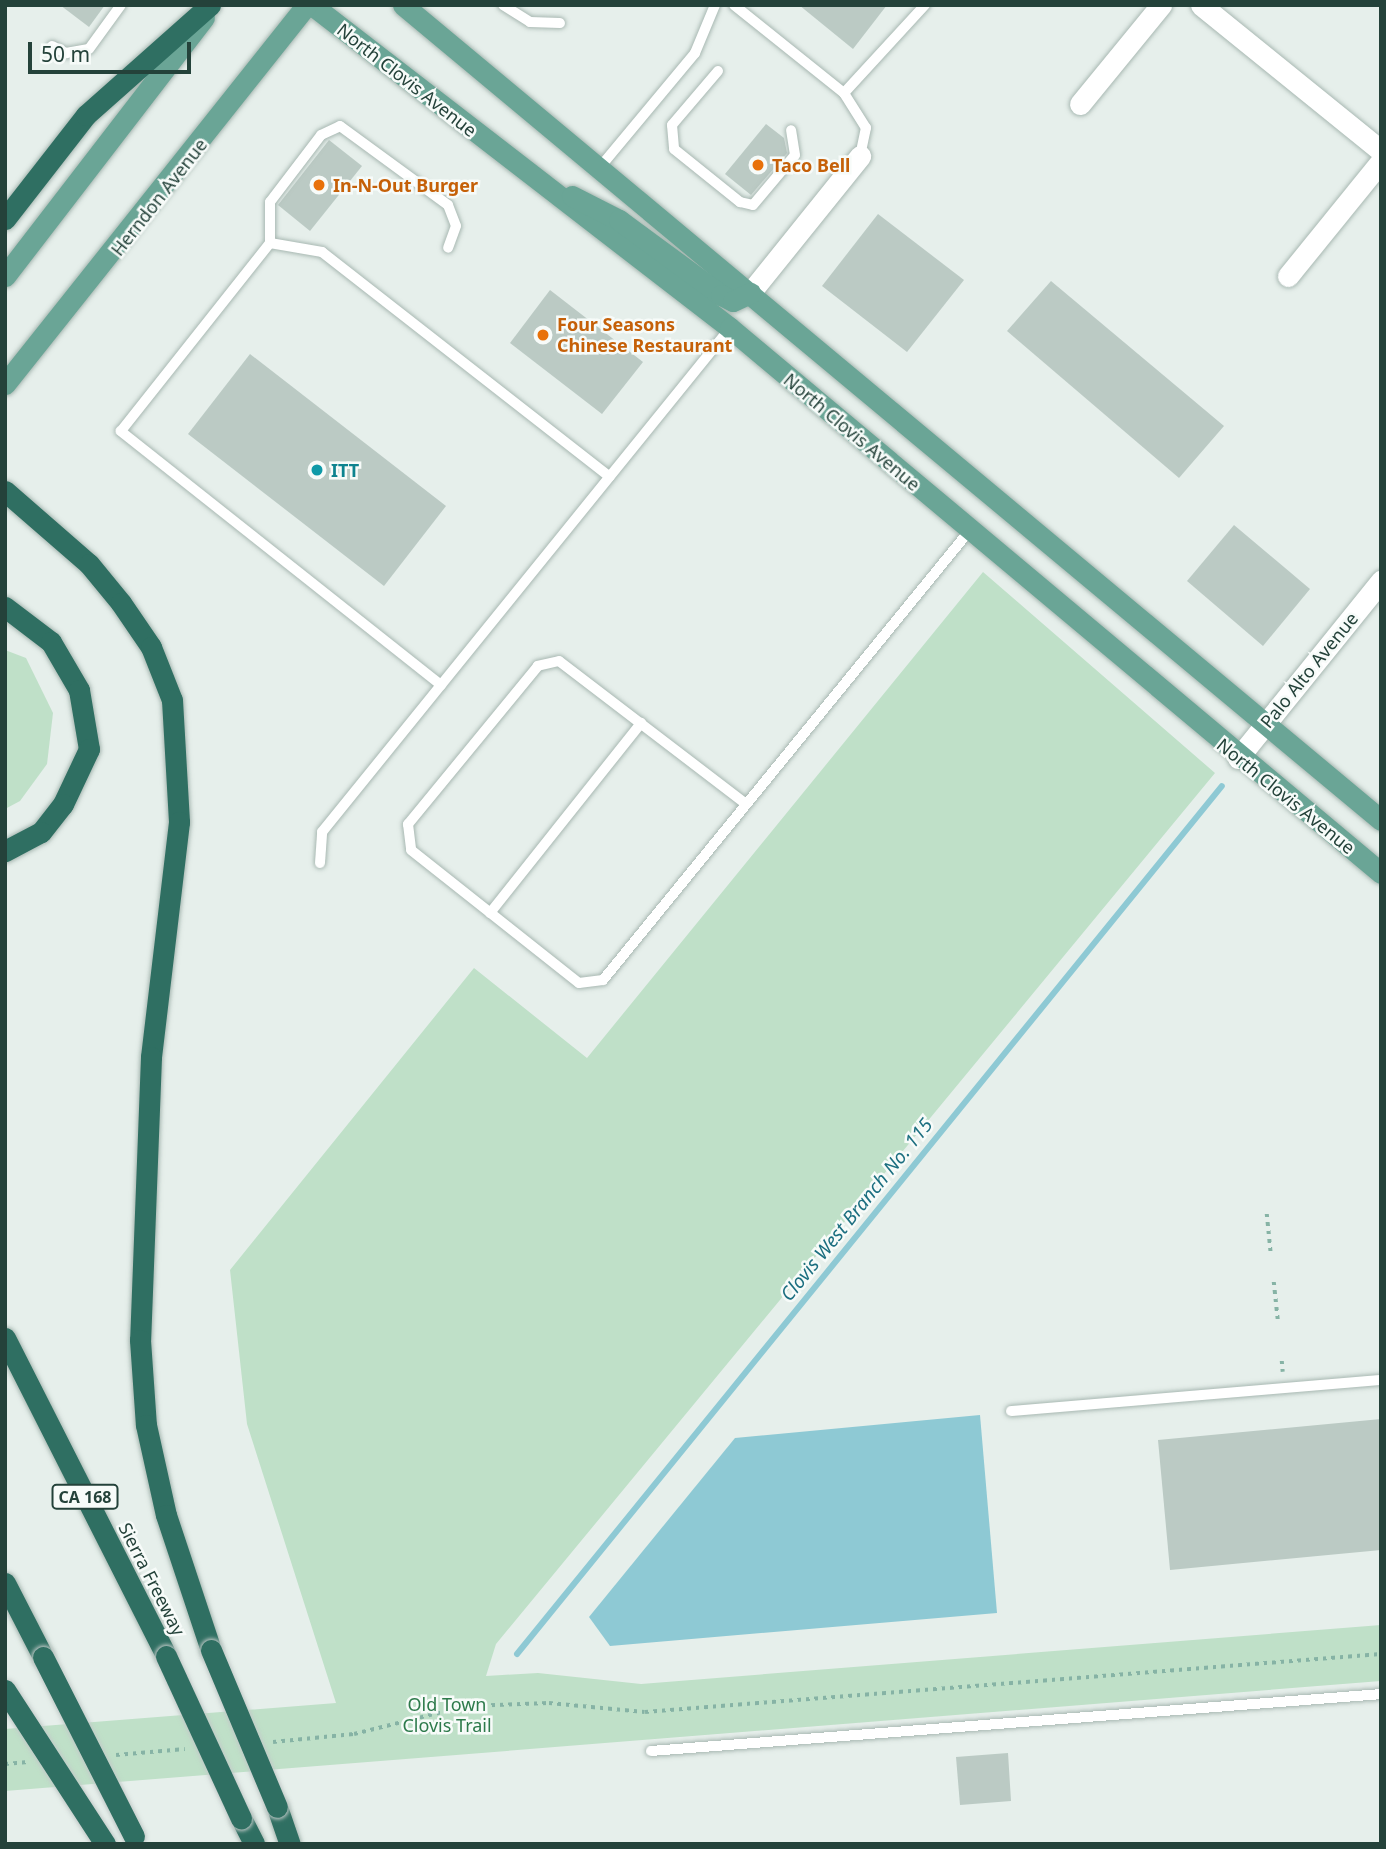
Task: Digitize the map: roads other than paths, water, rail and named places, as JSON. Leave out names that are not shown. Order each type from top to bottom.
[{"type":"highway","points":[[5,219],[86,115],[212,5]]},
{"type":"highway","points":[[5,491],[89,564],[121,603],[151,647],[172,700],[179,822],[151,1057],[140,1340],[146,1425],[166,1515],[211,1650],[290,1844]]},
{"type":"highway","points":[[5,607],[51,642],[79,690],[89,748],[72,787],[41,832],[5,851]]},
{"type":"highway","name":"Sierra Freeway","points":[[5,1338],[166,1656],[254,1844]]},
{"type":"highway","points":[[5,1583],[136,1840]]},
{"type":"highway","points":[[5,1690],[105,1844]]},
{"type":"main road","points":[[5,276],[212,5]]},
{"type":"main road","name":"North Clovis Avenue","points":[[309,5],[730,328],[1238,758],[1381,873]]},
{"type":"main road","name":"Herndon Avenue","points":[[5,384],[309,5]]},
{"type":"main road","points":[[403,5],[601,166],[1263,727],[1381,820]]},
{"type":"main road","points":[[524,172],[619,220],[721,295],[733,301],[750,293]]},
{"type":"street","points":[[1080,104],[1161,5]]},
{"type":"street","points":[[1205,6],[1381,151]]},
{"type":"street","points":[[750,293],[860,156]]},
{"type":"street","points":[[1288,276],[1381,161]]},
{"type":"street","name":"Palo Alto Avenue","points":[[1238,758],[1381,582]]},
{"type":"lane","points":[[52,46],[66,53],[89,49],[121,5]]},
{"type":"lane","points":[[503,5],[530,22],[560,23]]},
{"type":"lane","points":[[601,166],[695,53],[715,5]]},
{"type":"lane","points":[[734,5],[844,93],[866,128],[860,156]]},
{"type":"lane","points":[[844,93],[925,5]]},
{"type":"lane","points":[[718,71],[672,125],[674,149],[740,202],[753,205],[795,155],[791,130]]},
{"type":"lane","points":[[440,685],[121,431],[270,243],[270,202],[321,135],[341,126],[448,205],[456,226],[448,248]]},
{"type":"lane","points":[[270,243],[322,252],[610,477]]},
{"type":"lane","points":[[320,863],[322,832],[730,328]]},
{"type":"lane","points":[[746,804],[559,661],[538,666],[408,824],[411,850],[579,983],[603,980],[970,530]]},
{"type":"lane","points":[[490,913],[641,723]]},
{"type":"lane","points":[[1011,1411],[1381,1380]]},
{"type":"lane","points":[[651,1751],[1381,1694]]},
{"type":"water","points":[[980,1415],[997,1613],[610,1646],[589,1617],[735,1438]]},
{"type":"waterway","name":"Clovis West Branch No. 115","points":[[517,1654],[1222,786]]},
{"type":"place","name":"Taco Bell","points":[[758,165]]},
{"type":"place","name":"In-N-Out Burger","points":[[319,185]]},
{"type":"place","name":"Four Seasons Chinese Restaurant","points":[[543,335]]},
{"type":"place","name":"ITT","points":[[317,470]]},
{"type":"park label","name":"Old Town Clovis Trail","points":[[447,1715]]}]
